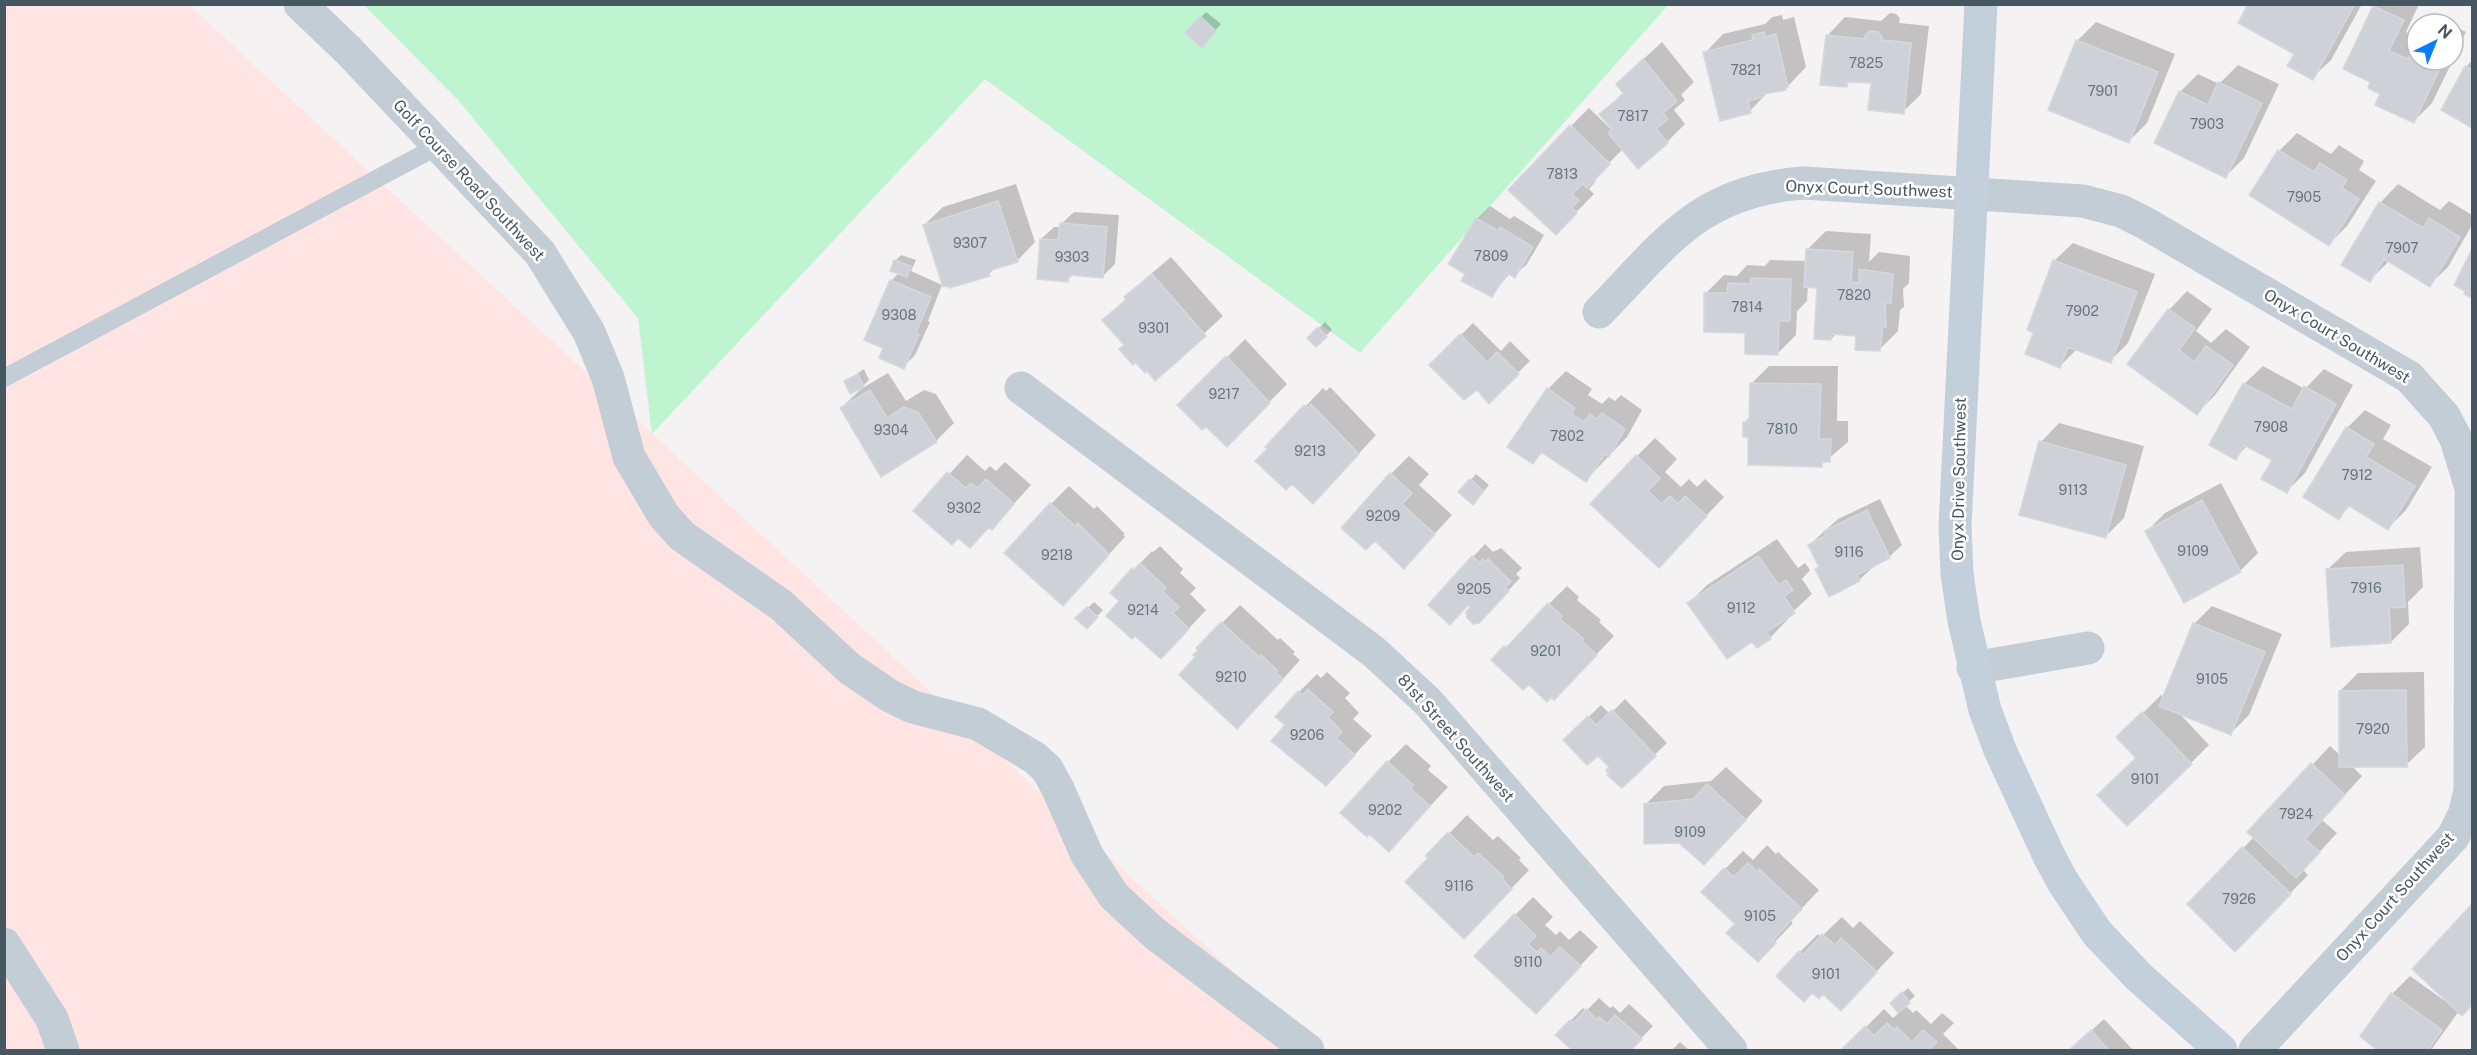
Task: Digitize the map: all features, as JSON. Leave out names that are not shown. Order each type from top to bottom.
[{"type":"street","name":"Golf Course Road Southwest","points":[[300,4],[349,51],[540,253],[589,332],[608,378],[629,457],[664,516],[682,536],[781,605],[849,668],[890,696],[913,707],[978,724],[1035,758],[1047,769],[1087,855],[1114,896],[1154,933],[1308,1050]]},
{"type":"street","name":"Onyx Drive Southwest","points":[[1981,4],[1955,526],[1962,612],[1973,668],[2000,750],[2063,882],[2097,933],[2139,977],[2221,1050]]},
{"type":"street","name":"Onyx Court Southwest","points":[[1599,312],[1680,228],[1704,211],[1731,197],[1774,185],[1804,183],[2083,201],[2121,212],[2145,223],[2409,377],[2444,416],[2457,439],[2471,488],[2470,791],[2464,815],[2453,837],[2255,1050]]},
{"type":"street","name":"81st Street Southwest","points":[[1021,388],[1374,652],[1402,676],[1428,702],[1731,1050]]},
{"type":"street","points":[[1973,668],[2088,648]]},
{"type":"street","points":[[4,944],[52,1019],[63,1050]]},
{"type":"lane","points":[[4,378],[438,146]]},
{"type":"shaded area","points":[[5,4],[189,5],[1318,1050],[5,1050]]},
{"type":"green space","points":[[364,5],[1668,5],[1360,353],[985,79],[652,434],[638,318],[458,100]]},
{"type":"building","points":[[2248,4],[2355,4],[2313,80],[2287,66],[2294,54],[2238,23]]},
{"type":"building","points":[[2373,6],[2404,20],[2389,51],[2405,58],[2405,72],[2438,72],[2414,123],[2375,105],[2380,94],[2368,88],[2370,82],[2343,69]]},
{"type":"building","points":[[1200,16],[1216,31],[1202,48],[1185,33]]},
{"type":"building","points":[[1870,31],[1878,32],[1882,40],[1911,43],[1904,114],[1868,110],[1871,83],[1847,82],[1847,87],[1820,85],[1826,35],[1865,39],[1865,35]]},
{"type":"building","points":[[1764,32],[1765,37],[1776,34],[1788,87],[1785,88],[1786,90],[1763,94],[1763,97],[1748,101],[1751,113],[1720,121],[1703,52],[1753,40],[1752,35]]},
{"type":"building","points":[[2076,40],[2158,72],[2129,143],[2048,110]]},
{"type":"building","points":[[1643,59],[1677,101],[1663,113],[1668,119],[1656,129],[1668,143],[1638,169],[1608,133],[1612,129],[1599,114],[1624,94],[1616,84]]},
{"type":"building","points":[[2465,66],[2472,70],[2472,128],[2441,110],[2462,72],[2465,72]]},
{"type":"building","points":[[2218,82],[2262,103],[2226,178],[2154,143],[2179,91],[2208,105]]},
{"type":"building","points":[[1570,125],[1610,164],[1587,188],[1582,184],[1572,194],[1579,200],[1572,208],[1577,213],[1556,235],[1508,190]]},
{"type":"building","points":[[2278,150],[2314,172],[2320,163],[2347,180],[2342,188],[2359,199],[2329,246],[2249,195]]},
{"type":"building","points":[[998,201],[1018,262],[988,271],[990,276],[949,288],[948,286],[943,287],[923,225]]},
{"type":"building","points":[[2379,202],[2423,228],[2429,218],[2460,237],[2430,287],[2384,259],[2370,282],[2341,265]]},
{"type":"building","points":[[1476,218],[1498,231],[1500,227],[1533,247],[1515,278],[1507,273],[1492,297],[1461,281],[1465,274],[1448,264]]},
{"type":"building","points":[[1060,223],[1107,227],[1103,278],[1069,275],[1068,282],[1037,279],[1040,239],[1058,240]]},
{"type":"building","points":[[1806,249],[1853,252],[1851,282],[1859,283],[1859,269],[1893,274],[1891,303],[1885,303],[1886,327],[1883,327],[1880,351],[1855,350],[1856,336],[1832,334],[1831,340],[1814,339],[1817,288],[1804,287]]},
{"type":"building","points":[[2472,249],[2472,298],[2454,285]]},
{"type":"building","points":[[894,260],[911,266],[907,277],[890,271]]},
{"type":"building","points":[[2053,260],[2137,292],[2111,363],[2068,347],[2060,368],[2025,354],[2033,333],[2027,330]]},
{"type":"building","points":[[1152,274],[1206,336],[1155,381],[1135,362],[1133,365],[1119,349],[1124,345],[1102,320],[1127,299],[1124,297]]},
{"type":"building","points":[[1751,278],[1791,279],[1790,321],[1779,321],[1778,355],[1745,354],[1745,333],[1704,332],[1704,293],[1727,293],[1728,283],[1751,284]]},
{"type":"building","points":[[890,280],[931,297],[904,369],[879,358],[883,348],[864,340]]},
{"type":"building","points":[[2168,309],[2195,328],[2179,350],[2194,362],[2206,346],[2233,365],[2197,415],[2127,364]]},
{"type":"building","points":[[1318,327],[1327,337],[1316,347],[1307,338]]},
{"type":"building","points":[[1460,334],[1487,362],[1497,352],[1519,374],[1489,404],[1477,390],[1464,400],[1429,365]]},
{"type":"building","points":[[1226,356],[1270,403],[1227,447],[1206,427],[1202,430],[1177,405]]},
{"type":"building","points":[[858,374],[864,387],[850,394],[844,381]]},
{"type":"building","points":[[1750,383],[1821,384],[1819,439],[1831,439],[1830,462],[1822,462],[1822,467],[1748,465],[1748,437],[1743,437],[1743,422],[1749,422]]},
{"type":"building","points":[[2243,383],[2292,409],[2304,386],[2336,404],[2287,493],[2261,479],[2272,460],[2244,445],[2236,460],[2209,445]]},
{"type":"building","points":[[1547,388],[1575,408],[1571,414],[1584,422],[1590,414],[1597,419],[1602,413],[1625,429],[1609,457],[1605,454],[1586,482],[1541,452],[1533,464],[1507,447]]},
{"type":"building","points":[[870,390],[887,418],[904,407],[918,412],[937,442],[881,477],[840,408]]},
{"type":"building","points":[[1311,404],[1359,454],[1313,504],[1292,484],[1286,490],[1255,461],[1304,405],[1307,408]]},
{"type":"building","points":[[2346,427],[2374,444],[2366,457],[2415,486],[2388,530],[2348,505],[2339,520],[2303,497]]},
{"type":"building","points":[[2039,441],[2126,465],[2106,538],[2019,515]]},
{"type":"building","points":[[1636,455],[1660,478],[1648,491],[1662,504],[1670,496],[1678,504],[1685,496],[1707,516],[1659,568],[1590,504]]},
{"type":"building","points":[[947,472],[966,488],[971,483],[978,488],[986,479],[1014,504],[992,530],[989,527],[970,548],[958,538],[952,545],[913,511]]},
{"type":"building","points":[[1390,473],[1412,493],[1402,504],[1435,534],[1404,569],[1375,541],[1366,550],[1341,528]]},
{"type":"building","points":[[1470,479],[1484,491],[1473,505],[1458,492]]},
{"type":"building","points":[[2202,500],[2241,572],[2184,603],[2145,531]]},
{"type":"building","points":[[1050,503],[1075,526],[1078,523],[1108,553],[1106,554],[1108,556],[1063,606],[1004,553]]},
{"type":"building","points":[[1867,510],[1890,558],[1857,575],[1860,581],[1829,597],[1815,569],[1819,567],[1808,545],[1826,535],[1824,531]]},
{"type":"building","points":[[1472,556],[1480,563],[1483,559],[1485,562],[1488,559],[1511,582],[1505,587],[1509,591],[1479,623],[1473,624],[1467,618],[1466,612],[1470,607],[1468,605],[1450,625],[1428,605]]},
{"type":"building","points":[[1758,556],[1779,585],[1786,580],[1793,590],[1784,596],[1795,613],[1767,632],[1771,639],[1757,648],[1752,642],[1727,659],[1687,603]]},
{"type":"building","points":[[1140,563],[1166,588],[1163,592],[1179,607],[1173,613],[1189,629],[1161,659],[1135,636],[1132,639],[1106,616],[1119,601],[1110,593],[1132,568],[1134,570]]},
{"type":"building","points":[[2403,565],[2405,607],[2389,608],[2391,643],[2331,647],[2326,569]]},
{"type":"building","points":[[1548,603],[1562,616],[1560,619],[1584,639],[1582,641],[1597,655],[1554,700],[1552,697],[1547,702],[1529,685],[1523,690],[1491,660],[1504,646],[1506,648]]},
{"type":"building","points":[[1087,607],[1098,617],[1087,629],[1075,618]]},
{"type":"building","points":[[1221,622],[1259,657],[1261,655],[1283,679],[1237,729],[1179,675],[1195,657],[1193,655],[1198,650],[1196,648]]},
{"type":"building","points":[[2193,623],[2265,652],[2231,735],[2159,706]]},
{"type":"building","points":[[1308,689],[1333,712],[1328,717],[1342,732],[1336,738],[1355,755],[1326,786],[1271,741],[1285,725],[1275,717],[1298,691],[1303,695]]},
{"type":"building","points":[[2406,690],[2407,767],[2339,767],[2339,691]]},
{"type":"building","points":[[1612,710],[1656,756],[1622,788],[1607,775],[1609,774],[1606,770],[1609,767],[1598,756],[1587,765],[1563,740],[1588,716],[1596,725]]},
{"type":"building","points":[[2142,712],[2192,764],[2127,826],[2097,795],[2136,758],[2116,737]]},
{"type":"building","points":[[1387,761],[1413,785],[1411,789],[1430,806],[1389,852],[1369,834],[1367,837],[1340,813]]},
{"type":"building","points":[[2311,763],[2345,795],[2305,839],[2320,852],[2296,878],[2247,832]]},
{"type":"building","points":[[1707,784],[1746,820],[1704,865],[1679,843],[1644,844],[1644,804],[1693,799]]},
{"type":"building","points":[[1448,832],[1474,857],[1478,853],[1504,877],[1502,879],[1512,889],[1464,939],[1405,882]]},
{"type":"building","points":[[2242,847],[2291,894],[2235,952],[2187,904]]},
{"type":"building","points":[[1748,863],[1757,872],[1759,869],[1802,909],[1773,940],[1776,943],[1758,962],[1726,933],[1735,924],[1701,892],[1724,868],[1734,877]]},
{"type":"building","points":[[2472,904],[2472,1005],[2462,1016],[2412,969]]},
{"type":"building","points":[[1514,914],[1536,936],[1528,944],[1537,952],[1541,948],[1550,957],[1560,947],[1581,966],[1536,1014],[1474,956]]},
{"type":"building","points":[[1822,934],[1835,945],[1841,938],[1877,972],[1841,1011],[1823,994],[1819,999],[1812,993],[1804,1002],[1776,976],[1799,951],[1803,955]]},
{"type":"building","points":[[1902,992],[1910,1003],[1898,1013],[1890,1003]]},
{"type":"building","points":[[2391,993],[2442,1030],[2428,1050],[2377,1050],[2360,1036]]},
{"type":"building","points":[[1586,1009],[1597,1020],[1599,1017],[1607,1024],[1615,1015],[1642,1039],[1631,1050],[1572,1050],[1555,1035],[1570,1020],[1573,1023]]},
{"type":"building","points":[[1887,1023],[1894,1030],[1897,1027],[1912,1042],[1923,1030],[1937,1042],[1929,1050],[1841,1050],[1865,1026],[1874,1036]]},
{"type":"building","points":[[2091,1030],[2109,1050],[2069,1050]]}]
